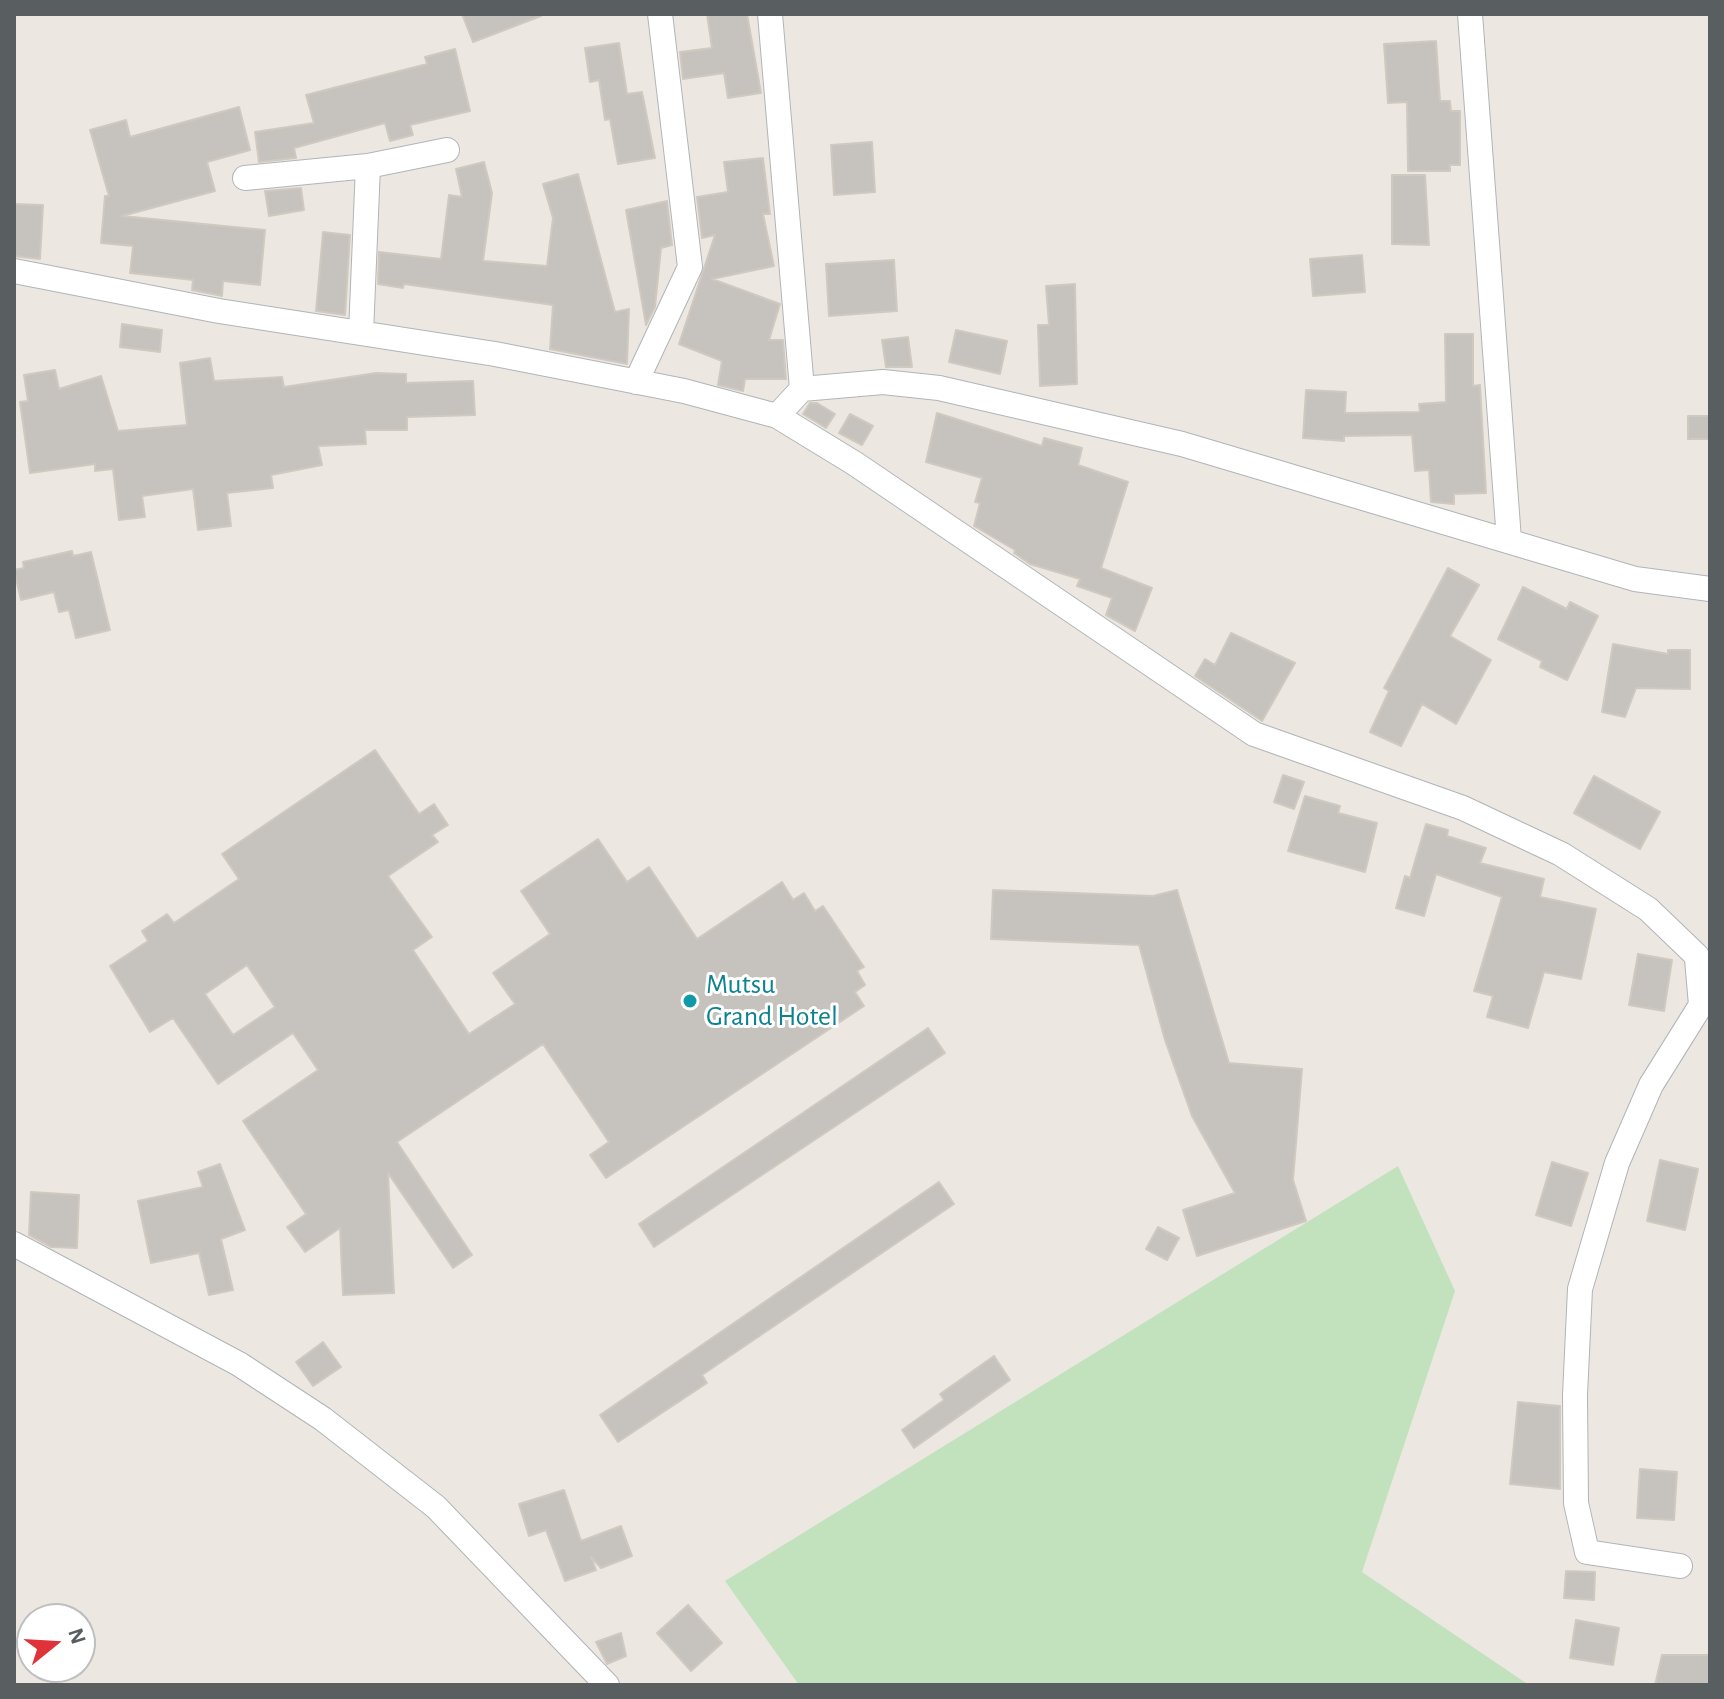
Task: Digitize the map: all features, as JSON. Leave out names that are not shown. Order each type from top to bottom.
[{"type":"street","points":[[636,382],[690,267],[660,14]]},
{"type":"street","points":[[770,14],[802,389]]},
{"type":"street","points":[[1470,14],[1509,540]]},
{"type":"street","points":[[245,178],[368,166],[447,150]]},
{"type":"street","points":[[361,333],[368,166]]},
{"type":"street","points":[[14,271],[219,311],[495,354],[636,382],[777,416],[934,516],[1254,734],[1463,808],[1561,854],[1648,909],[1704,967],[1701,1005],[1651,1085],[1617,1163],[1580,1289],[1575,1395],[1576,1503],[1587,1552],[1680,1566]]},
{"type":"street","points":[[777,416],[802,389],[883,382],[939,388],[1182,444],[1635,579],[1710,589]]},
{"type":"street","points":[[14,1244],[239,1364],[323,1419],[436,1507],[607,1685]]},
{"type":"green space","points":[[1398,1166],[1455,1291],[1362,1572],[1529,1685],[799,1685],[725,1581]]},
{"type":"building","points":[[462,14],[541,14],[541,16],[473,42]]},
{"type":"building","points":[[707,14],[747,14],[761,93],[728,98],[724,73],[683,79],[680,52],[712,48]]},
{"type":"building","points":[[1436,41],[1440,101],[1450,101],[1451,111],[1460,111],[1460,165],[1450,165],[1450,171],[1408,171],[1407,102],[1388,103],[1384,44]]},
{"type":"building","points":[[619,43],[627,94],[642,92],[655,158],[618,164],[610,119],[605,120],[599,80],[590,82],[585,48]]},
{"type":"building","points":[[455,49],[470,111],[410,125],[413,135],[390,141],[385,123],[294,148],[296,158],[259,162],[255,132],[314,123],[306,95],[427,64],[425,57]]},
{"type":"building","points":[[239,107],[250,150],[207,162],[215,191],[122,216],[265,230],[260,285],[223,281],[222,296],[192,290],[193,280],[130,273],[133,246],[101,243],[105,196],[109,196],[90,130],[126,120],[130,137]]},
{"type":"building","points":[[872,142],[875,192],[834,195],[831,145]]},
{"type":"building","points":[[763,158],[770,214],[763,214],[774,266],[712,279],[780,304],[769,340],[783,340],[786,379],[745,379],[743,391],[718,385],[722,361],[679,344],[715,235],[702,238],[697,197],[728,192],[724,162]]},
{"type":"building","points":[[484,162],[492,193],[483,261],[547,266],[553,218],[543,184],[578,174],[615,312],[629,309],[627,364],[550,349],[553,305],[404,284],[403,288],[378,284],[379,252],[441,259],[449,195],[462,197],[456,169]]},
{"type":"building","points":[[1392,175],[1425,175],[1429,245],[1392,244]]},
{"type":"building","points":[[301,188],[304,210],[269,216],[265,191]]},
{"type":"building","points":[[667,201],[672,245],[661,248],[655,307],[646,325],[626,210]]},
{"type":"building","points":[[14,204],[43,205],[40,259],[14,256]]},
{"type":"building","points":[[323,232],[350,235],[345,315],[316,311]]},
{"type":"building","points":[[1362,255],[1365,292],[1313,296],[1310,259]]},
{"type":"building","points":[[894,260],[897,311],[829,316],[826,264]]},
{"type":"building","points":[[1075,284],[1077,384],[1040,386],[1038,325],[1049,325],[1046,286]]},
{"type":"building","points":[[122,324],[162,330],[160,352],[120,347]]},
{"type":"building","points":[[956,330],[1007,341],[1000,374],[949,362]]},
{"type":"building","points":[[1445,334],[1473,334],[1473,386],[1480,385],[1486,493],[1454,494],[1454,504],[1431,502],[1429,470],[1415,471],[1412,435],[1344,436],[1344,441],[1303,438],[1306,390],[1346,392],[1345,413],[1420,412],[1419,404],[1446,402]]},
{"type":"building","points":[[908,337],[912,367],[886,367],[882,340]]},
{"type":"building","points":[[210,358],[214,381],[282,377],[284,387],[376,373],[406,374],[406,383],[473,381],[475,415],[407,417],[407,430],[365,430],[366,444],[318,446],[322,465],[271,475],[273,488],[227,493],[231,526],[198,530],[193,489],[142,496],[145,517],[119,520],[113,469],[95,471],[95,464],[30,473],[20,402],[28,401],[24,375],[55,370],[59,389],[101,376],[118,431],[187,425],[180,363]]},
{"type":"building","points":[[810,403],[817,403],[835,414],[826,428],[803,414]]},
{"type":"building","points":[[937,413],[1042,446],[1044,438],[1082,448],[1078,465],[1128,482],[1101,568],[1152,588],[1135,631],[1106,615],[1112,598],[1077,586],[1080,579],[1030,564],[1014,553],[1015,550],[974,526],[980,503],[975,502],[982,478],[926,462]]},
{"type":"building","points":[[850,414],[873,426],[862,445],[839,433]]},
{"type":"building","points":[[1688,416],[1710,416],[1710,439],[1688,439]]},
{"type":"building","points":[[72,551],[73,556],[91,552],[110,630],[76,638],[69,610],[59,612],[54,592],[21,600],[14,570],[24,568],[23,562]]},
{"type":"building","points":[[1448,568],[1479,585],[1450,636],[1491,660],[1456,724],[1422,704],[1401,746],[1370,732],[1389,691],[1384,688]]},
{"type":"building","points":[[1523,587],[1567,609],[1570,602],[1598,616],[1567,680],[1540,667],[1542,661],[1498,639]]},
{"type":"building","points":[[1231,633],[1295,663],[1262,721],[1195,676],[1205,659],[1215,665]]},
{"type":"building","points":[[1613,644],[1668,654],[1668,650],[1690,650],[1690,689],[1636,688],[1625,717],[1602,712]]},
{"type":"building","name":"Mutsu Grand Hotel","points":[[375,750],[419,814],[434,804],[448,825],[432,835],[438,842],[388,876],[432,937],[413,950],[469,1034],[515,1004],[493,973],[550,934],[521,891],[598,839],[627,882],[649,867],[697,939],[782,882],[793,900],[804,893],[815,911],[823,906],[864,967],[857,971],[865,985],[855,992],[864,1006],[606,1178],[590,1155],[609,1142],[543,1044],[397,1142],[472,1255],[453,1268],[388,1173],[394,1293],[343,1295],[340,1228],[305,1252],[287,1227],[306,1214],[243,1121],[318,1070],[293,1033],[218,1084],[173,1018],[150,1032],[110,966],[148,941],[142,931],[167,914],[174,923],[239,879],[222,854]],"holes":[[[247,965],[275,1007],[233,1035],[205,994]]]},
{"type":"building","points":[[1283,775],[1304,782],[1294,809],[1274,802]]},
{"type":"building","points":[[1594,776],[1660,812],[1640,849],[1574,813]]},
{"type":"building","points":[[1305,796],[1340,806],[1338,813],[1377,823],[1365,872],[1288,851]]},
{"type":"building","points":[[1426,824],[1448,830],[1447,836],[1486,848],[1480,863],[1544,879],[1540,897],[1596,909],[1581,979],[1544,972],[1528,1028],[1487,1017],[1493,996],[1474,991],[1502,897],[1436,874],[1424,916],[1396,908],[1405,876],[1410,878]]},
{"type":"building","points":[[993,890],[1153,896],[1177,890],[1229,1063],[1302,1069],[1293,1180],[1306,1221],[1197,1256],[1183,1210],[1235,1193],[1192,1116],[1165,1040],[1139,945],[991,939]]},
{"type":"building","points":[[1638,954],[1672,960],[1664,1011],[1629,1005]]},
{"type":"building","points":[[928,1028],[945,1053],[654,1247],[639,1224]]},
{"type":"building","points":[[1660,1160],[1698,1169],[1685,1230],[1647,1221]]},
{"type":"building","points":[[1552,1162],[1588,1173],[1571,1226],[1536,1215]]},
{"type":"building","points":[[220,1164],[245,1230],[221,1239],[233,1290],[209,1295],[199,1253],[151,1263],[138,1201],[203,1187],[198,1172]]},
{"type":"building","points":[[939,1182],[954,1204],[702,1375],[707,1383],[618,1442],[600,1415]]},
{"type":"building","points":[[31,1192],[79,1195],[77,1248],[51,1247],[29,1235]]},
{"type":"building","points":[[1158,1227],[1179,1238],[1167,1260],[1146,1249]]},
{"type":"building","points":[[323,1342],[341,1367],[313,1386],[296,1362]]},
{"type":"building","points":[[994,1356],[1010,1380],[914,1448],[902,1430],[944,1400],[940,1394]]},
{"type":"building","points":[[1518,1402],[1560,1406],[1560,1489],[1510,1484]]},
{"type":"building","points":[[1640,1469],[1677,1472],[1674,1520],[1637,1518]]},
{"type":"building","points":[[564,1490],[581,1541],[621,1526],[632,1556],[601,1568],[591,1557],[596,1570],[565,1581],[546,1530],[529,1536],[519,1504]]},
{"type":"building","points":[[1566,1571],[1595,1572],[1594,1600],[1564,1598]]},
{"type":"building","points":[[688,1605],[722,1643],[691,1671],[657,1633]]},
{"type":"building","points":[[1576,1620],[1619,1628],[1613,1665],[1570,1658]]},
{"type":"building","points":[[621,1633],[626,1656],[607,1664],[596,1642]]},
{"type":"building","points":[[1662,1655],[1710,1655],[1710,1685],[1655,1685]]},
{"type":"place","name":"Mutsu Grand Hotel","points":[[690,1001]]}]
